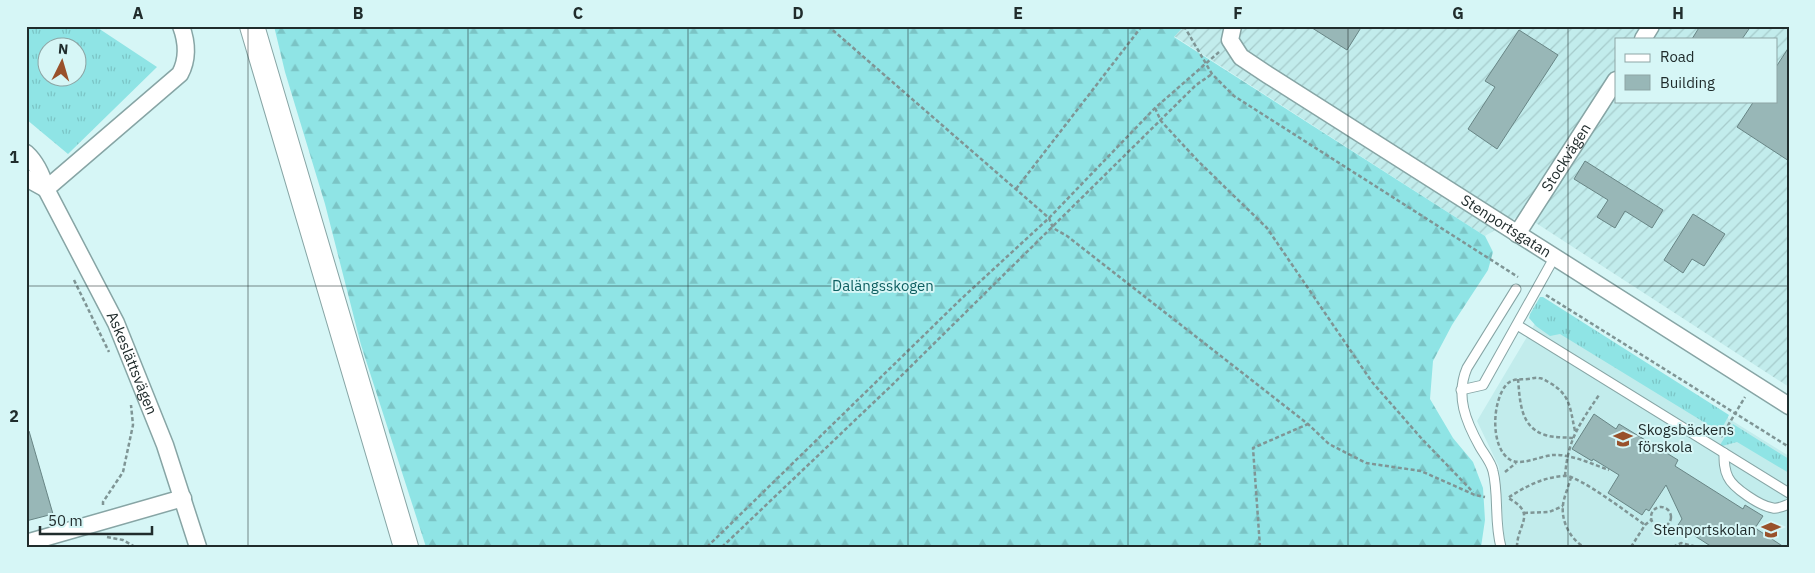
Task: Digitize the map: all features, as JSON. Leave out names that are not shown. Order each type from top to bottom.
[{"type":"main road","points":[[252,26],[406,547]]},
{"type":"street","points":[[26,178],[46,189],[180,74],[185,64],[186,53],[181,26]]},
{"type":"street","points":[[1644,38],[1651,26]]},
{"type":"street","name":"Stenportsgatan","points":[[1232,33],[1241,57],[1789,406]]},
{"type":"street","name":"Stockvägen","points":[[1517,234],[1615,82]]},
{"type":"street","name":"Askeslättsvägen","points":[[26,153],[32,158],[41,173],[46,189],[116,323],[165,446],[198,547]]},
{"type":"street","points":[[26,543],[183,498]]},
{"type":"lane","points":[[1461,390],[1483,385],[1554,258]]},
{"type":"lane","points":[[1501,547],[1492,469],[1465,416],[1461,390],[1462,379],[1467,368],[1516,289]]},
{"type":"lane","points":[[1517,325],[1789,493]]},
{"type":"lane","points":[[1724,453],[1727,476],[1736,486],[1749,496],[1768,506],[1774,508],[1789,504]]},
{"type":"path","points":[[828,26],[1049,218],[1053,228],[1067,236],[1308,424],[1329,444],[1366,463],[1421,471],[1475,495],[1496,498]]},
{"type":"path","points":[[1016,189],[1142,26]]},
{"type":"path","points":[[1184,26],[1212,74],[1234,96],[1789,448]]},
{"type":"path","points":[[707,547],[960,300],[1049,218],[1155,108],[1205,64],[1232,33]]},
{"type":"path","points":[[722,547],[1053,228],[1196,85],[1212,74]]},
{"type":"path","points":[[1155,108],[1161,121],[1198,161],[1267,228],[1372,382],[1475,495]]},
{"type":"path","points":[[74,279],[113,359]]},
{"type":"path","points":[[1575,431],[1564,392],[1541,378],[1518,379],[1510,382],[1505,386],[1496,404],[1496,436],[1499,445],[1506,456],[1516,462],[1556,455],[1609,470]]},
{"type":"path","points":[[1518,379],[1521,408],[1528,422],[1546,435],[1573,438]]},
{"type":"path","points":[[1714,447],[1753,383]]},
{"type":"path","points":[[1565,476],[1566,457],[1575,431],[1599,395]]},
{"type":"path","points":[[108,536],[103,502],[122,472],[128,450],[132,425],[130,399]]},
{"type":"path","points":[[1260,547],[1253,448],[1308,424]]},
{"type":"path","points":[[1517,547],[1524,513],[1518,503],[1508,498],[1537,482],[1565,476],[1571,477],[1645,525]]},
{"type":"path","points":[[1571,477],[1563,506],[1567,528],[1573,539],[1584,547]]},
{"type":"path","points":[[1524,513],[1549,512],[1563,506]]},
{"type":"path","points":[[1631,547],[1645,525],[1651,520],[1653,510],[1659,507],[1668,510],[1671,516],[1670,522],[1664,527],[1655,525],[1651,520]]},
{"type":"path","points":[[99,538],[108,536],[123,540],[135,547]]},
{"type":"path","points":[[1672,547],[1681,543],[1697,547]]},
{"type":"shaded area","points":[[1184,26],[1789,26],[1789,387],[1522,214],[1485,236],[1174,36]]},
{"type":"shaded area","name":"Skogsbäckens förskola","points":[[1546,305],[1789,456],[1789,547],[1505,547],[1499,467],[1477,421]]},
{"type":"green space","points":[[26,26],[95,26],[157,67],[68,154],[26,119]]},
{"type":"green space","name":"Dalängsskogen","points":[[274,26],[1184,26],[1174,37],[1485,236],[1493,252],[1488,270],[1452,325],[1433,361],[1430,399],[1453,438],[1473,462],[1483,488],[1485,520],[1481,547],[426,547],[361,345],[325,204],[285,72]]},
{"type":"green space","points":[[1540,297],[1543,297],[1729,415],[1720,432],[1560,334],[1550,336],[1536,326],[1529,318]]},
{"type":"green space","points":[[1733,424],[1789,459],[1789,473],[1737,442],[1720,445]]},
{"type":"building","points":[[1309,26],[1362,26],[1347,50]]},
{"type":"building","points":[[1700,26],[1751,26],[1743,38],[1693,38]]},
{"type":"building","points":[[1519,30],[1558,55],[1497,149],[1468,129],[1495,87],[1485,81]]},
{"type":"building","points":[[1789,47],[1789,161],[1737,127],[1753,102],[1778,102],[1778,64]]},
{"type":"building","points":[[1585,161],[1663,210],[1652,228],[1625,211],[1615,228],[1597,217],[1608,200],[1574,179]]},
{"type":"building","points":[[1693,214],[1725,234],[1704,266],[1692,259],[1683,273],[1664,260]]},
{"type":"building","points":[[1594,414],[1616,429],[1619,424],[1678,460],[1675,466],[1743,509],[1745,505],[1763,516],[1755,528],[1784,547],[1712,547],[1678,525],[1682,519],[1666,485],[1649,511],[1646,509],[1642,515],[1608,493],[1619,475],[1572,449]]},
{"type":"building","points":[[29,431],[53,514],[26,521],[26,432]]},
{"type":"place","name":"Skogsbäckens förskola","points":[[1623,439]]},
{"type":"place","name":"Stenportskolan","points":[[1771,530]]}]
